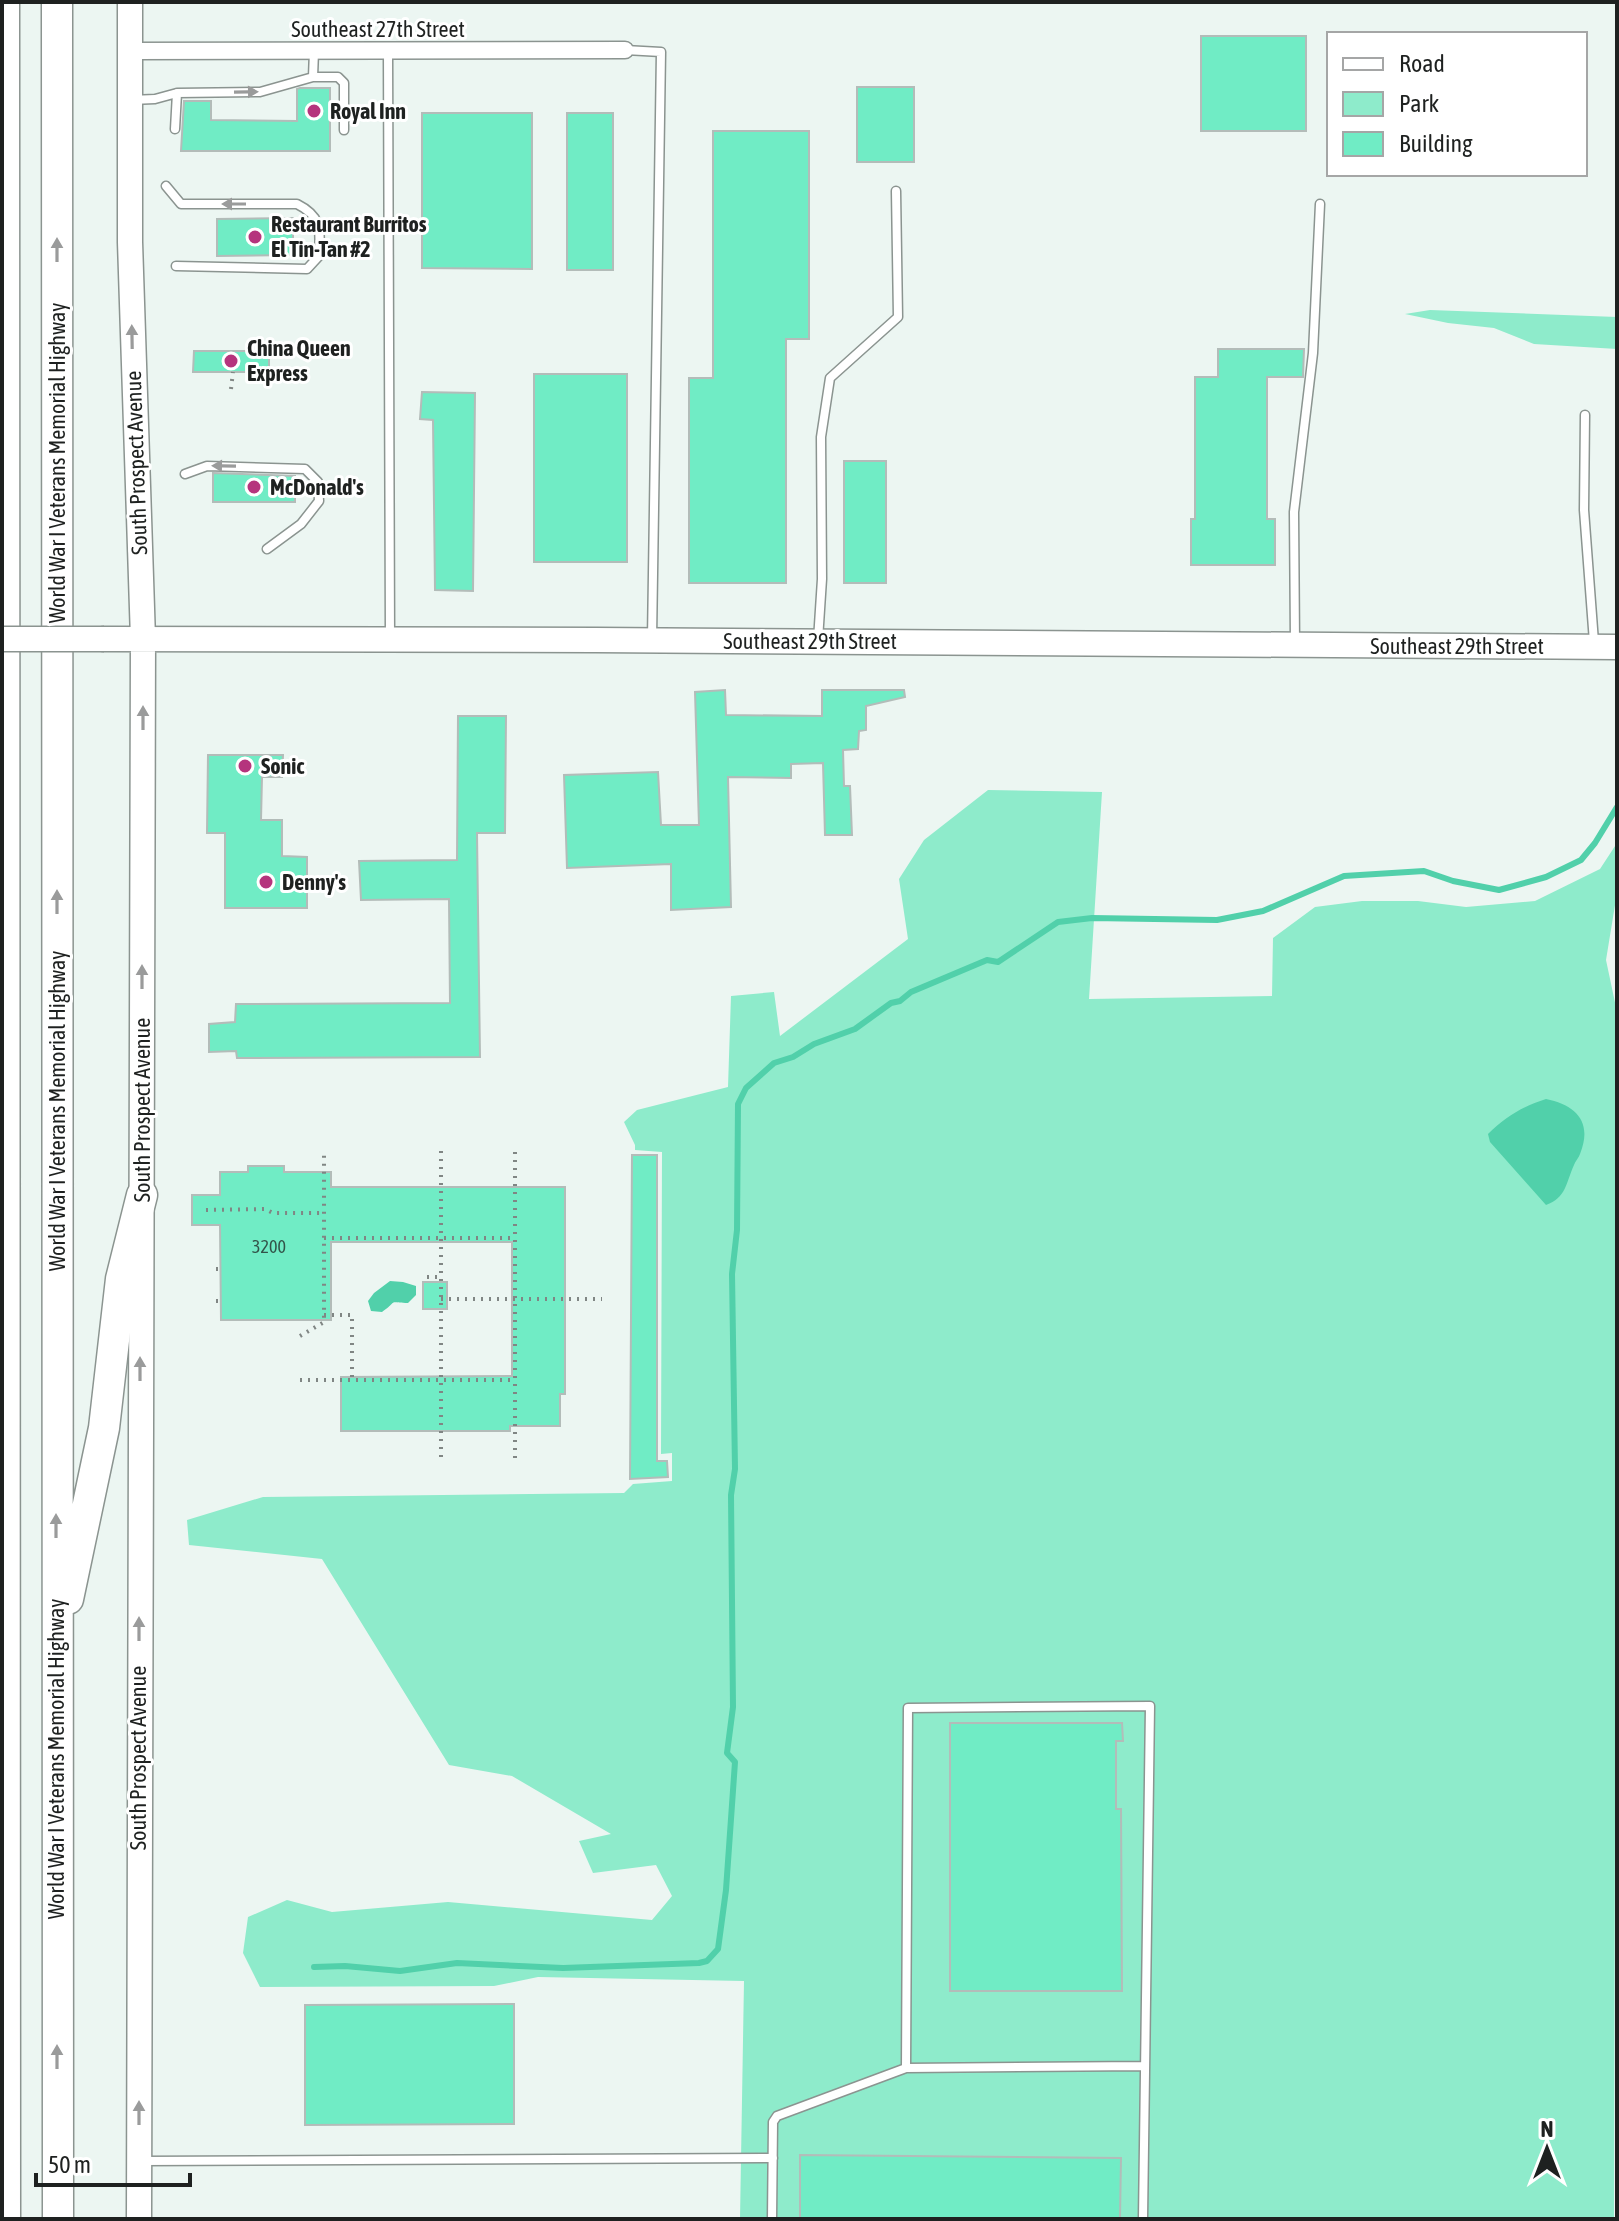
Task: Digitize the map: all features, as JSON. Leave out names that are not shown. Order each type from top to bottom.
[{"type":"highway","points":[[4,2],[4,2206]]},
{"type":"highway","name":"World War I Veterans Memorial Highway","points":[[57,2],[58,2219]]},
{"type":"highway","points":[[56,1660],[104,1428],[121,1279],[142,1195]]},
{"type":"main road","name":"South Prospect Avenue","points":[[130,2],[131,301],[143,639],[139,2219]]},
{"type":"main road","name":"Southeast 29th Street","points":[[2,639],[1606,647]]},
{"type":"street","name":"Southeast 27th Street","points":[[130,51],[625,50]]},
{"type":"lane","points":[[625,50],[661,52],[652,640]]},
{"type":"lane","points":[[313,77],[314,51]]},
{"type":"lane","points":[[388,51],[390,639]]},
{"type":"lane","points":[[130,100],[155,99],[177,93],[260,92],[313,77],[338,77],[344,83],[344,130]]},
{"type":"lane","points":[[175,129],[177,93]]},
{"type":"lane","points":[[166,186],[181,204],[297,204],[312,211],[320,228],[319,256],[307,269],[176,266]]},
{"type":"lane","points":[[818,641],[822,579],[821,437],[830,378],[898,317],[896,191]]},
{"type":"lane","points":[[1295,645],[1294,512],[1313,353],[1320,204]]},
{"type":"lane","points":[[1585,415],[1584,510],[1606,647]]},
{"type":"lane","points":[[185,474],[207,466],[305,469],[318,482],[319,501],[301,524],[267,549]]},
{"type":"lane","points":[[906,2068],[908,1708],[1150,1706],[1143,2219]]},
{"type":"lane","points":[[772,2219],[773,2122],[777,2116],[906,2068],[1144,2066]]},
{"type":"lane","points":[[139,2161],[773,2158]]},
{"type":"path","points":[[231,389],[233,372]]},
{"type":"path","points":[[300,1336],[324,1322],[324,1150]]},
{"type":"path","points":[[441,1151],[441,1460]]},
{"type":"path","points":[[515,1152],[515,1460]]},
{"type":"path","points":[[206,1210],[265,1209],[273,1213],[324,1213]]},
{"type":"path","points":[[324,1238],[515,1238]]},
{"type":"path","points":[[427,1277],[441,1277]]},
{"type":"path","points":[[441,1299],[602,1299]]},
{"type":"path","points":[[324,1315],[352,1315],[352,1380]]},
{"type":"path","points":[[300,1380],[515,1380]]},
{"type":"green space","points":[[1430,310],[1617,317],[1617,349],[1534,344],[1494,328],[1405,314]]},
{"type":"green space","points":[[988,790],[1102,792],[1089,999],[1272,996],[1273,938],[1315,907],[1362,901],[1418,901],[1466,907],[1535,901],[1600,869],[1617,843],[1617,893],[1606,960],[1617,1012],[1614,2219],[740,2219],[744,1981],[538,1977],[494,1986],[260,1987],[243,1953],[248,1917],[287,1900],[332,1912],[448,1902],[652,1920],[672,1896],[656,1865],[593,1873],[579,1841],[611,1834],[512,1776],[449,1765],[322,1559],[189,1545],[187,1520],[263,1497],[624,1493],[633,1484],[672,1481],[672,1453],[661,1454],[662,1152],[635,1150],[624,1122],[637,1110],[728,1087],[731,996],[774,992],[780,1036],[908,939],[899,879],[924,840]]},
{"type":"shaded area","points":[[1546,1099],[1566,1106],[1579,1117],[1583,1124],[1584,1143],[1564,1189],[1558,1198],[1546,1205],[1490,1142],[1488,1134],[1515,1113]]},
{"type":"shaded area","points":[[390,1281],[416,1286],[416,1295],[408,1303],[395,1302],[382,1312],[371,1311],[368,1301]]},
{"type":"building","points":[[1201,36],[1306,36],[1306,131],[1201,131]]},
{"type":"building","points":[[857,87],[914,87],[914,162],[857,162]]},
{"type":"building","name":"Royal Inn","points":[[330,88],[330,151],[181,151],[184,101],[211,101],[211,120],[297,121],[297,89]]},
{"type":"building","points":[[422,113],[532,113],[532,269],[422,268]]},
{"type":"building","points":[[567,113],[613,113],[613,270],[567,270]]},
{"type":"building","points":[[713,131],[809,131],[809,339],[786,339],[786,583],[689,583],[689,378],[713,378]]},
{"type":"building","name":"Restaurant Burritos El Tin-Tan #2","points":[[293,218],[293,255],[217,256],[217,219]]},
{"type":"building","points":[[1218,349],[1304,349],[1303,377],[1267,377],[1267,519],[1275,519],[1275,565],[1191,565],[1191,519],[1195,519],[1195,377],[1218,377]]},
{"type":"building","name":"China Queen Express","points":[[194,351],[269,351],[269,372],[193,372]]},
{"type":"building","points":[[534,374],[627,374],[627,562],[534,562]]},
{"type":"building","points":[[422,392],[475,393],[473,591],[435,590],[433,420],[420,419]]},
{"type":"building","points":[[844,461],[886,461],[886,583],[844,583]]},
{"type":"building","name":"McDonald's","points":[[213,473],[295,476],[295,502],[213,502]]},
{"type":"building","points":[[725,690],[726,715],[822,716],[822,690],[904,690],[905,697],[866,706],[866,730],[859,731],[858,749],[843,750],[844,786],[850,786],[852,835],[825,835],[823,763],[791,764],[791,778],[728,777],[731,907],[671,910],[671,864],[567,868],[564,775],[658,772],[661,825],[699,825],[695,692]]},
{"type":"building","points":[[458,716],[506,716],[505,833],[477,833],[480,1057],[237,1058],[236,1051],[209,1052],[209,1024],[235,1022],[236,1004],[450,1003],[449,899],[361,900],[359,861],[457,860]]},
{"type":"building","points":[[208,755],[283,755],[282,777],[262,777],[261,820],[282,820],[282,856],[307,857],[307,908],[225,908],[225,833],[207,833]]},
{"type":"building","points":[[632,1155],[657,1155],[657,1461],[667,1461],[668,1477],[630,1479]]},
{"type":"building","points":[[248,1166],[284,1166],[284,1172],[331,1172],[331,1187],[565,1187],[565,1394],[560,1394],[560,1426],[510,1426],[510,1431],[341,1431],[341,1377],[512,1376],[512,1242],[331,1242],[331,1320],[221,1320],[220,1225],[192,1225],[192,1195],[220,1195],[220,1172],[248,1172]]},
{"type":"building","points":[[423,1282],[447,1282],[447,1309],[423,1309]]},
{"type":"building","points":[[950,1723],[1122,1723],[1123,1741],[1116,1741],[1116,1809],[1121,1809],[1122,1991],[950,1991]]},
{"type":"building","points":[[514,2004],[514,2124],[305,2125],[305,2005]]},
{"type":"building","points":[[800,2155],[1121,2158],[1120,2219],[800,2219]]},
{"type":"waterway","points":[[314,1967],[345,1966],[400,1971],[457,1963],[563,1968],[699,1963],[707,1961],[718,1949],[726,1890],[735,1762],[727,1753],[733,1707],[731,1495],[735,1469],[732,1274],[737,1230],[738,1104],[746,1088],[774,1063],[855,1029],[911,992],[987,960],[998,962],[1058,922],[1092,918],[1217,920],[1263,911],[1344,876],[1424,871],[1453,881],[1499,890],[1546,877],[1581,860],[1617,807]]},
{"type":"place","name":"Royal Inn","points":[[314,111]]},
{"type":"place","name":"Restaurant Burritos El Tin-Tan #2","points":[[255,237]]},
{"type":"place","name":"China Queen Express","points":[[231,361]]},
{"type":"place","name":"McDonald's","points":[[254,487]]},
{"type":"place","name":"Sonic","points":[[245,766]]},
{"type":"place","name":"Denny's","points":[[266,882]]}]
